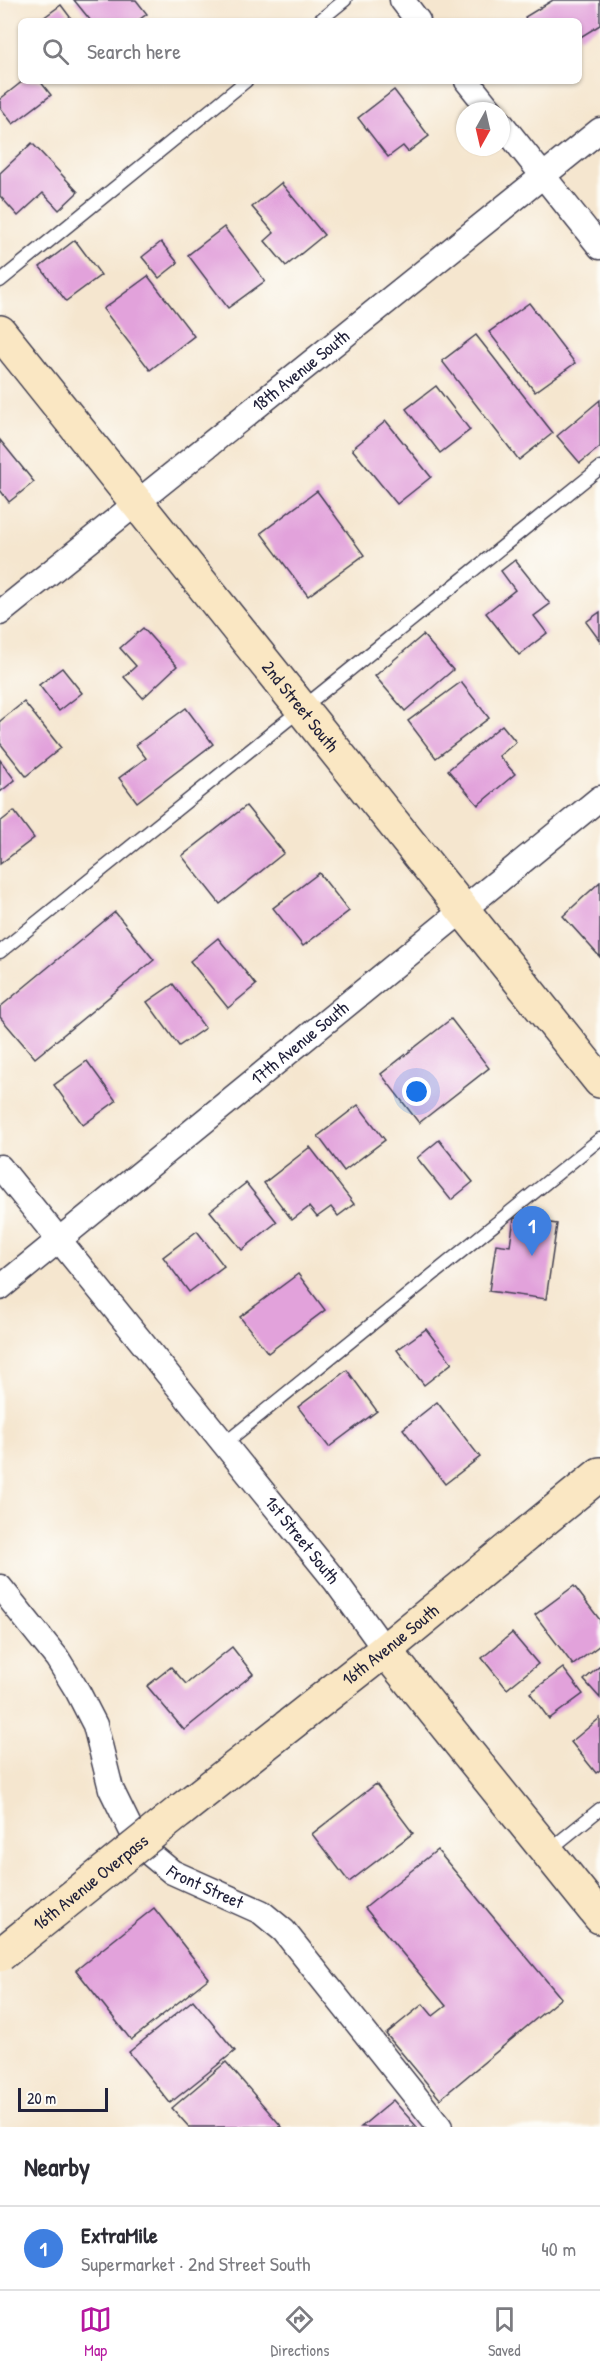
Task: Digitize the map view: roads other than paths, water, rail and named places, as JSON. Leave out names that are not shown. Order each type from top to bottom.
[{"type":"street","points":[[402,0],[416,18]]},
{"type":"street","points":[[469,84],[484,102]]},
{"type":"street","name":"18th Avenue South","points":[[0,613],[600,130]]},
{"type":"street","points":[[510,134],[600,247]]},
{"type":"street","name":"2nd Street South","points":[[0,332],[600,1081]]},
{"type":"street","name":"17th Avenue South","points":[[0,1288],[600,798]]},
{"type":"street","name":"1st Street South","points":[[0,1167],[336,1582],[385,1650],[600,1917]]},
{"type":"street","name":"16th Avenue South","points":[[180,1811],[385,1650],[600,1474]]},
{"type":"street","name":"Front Street","points":[[0,1587],[57,1658],[78,1692],[95,1725],[111,1789],[138,1844],[172,1872],[261,1912],[284,1931],[440,2127]]},
{"type":"street","name":"16th Avenue Overpass","points":[[0,1955],[180,1811]]},
{"type":"lane","points":[[323,18],[345,0]]},
{"type":"lane","points":[[0,280],[242,84]]},
{"type":"lane","points":[[0,952],[600,468]]},
{"type":"lane","points":[[224,1444],[600,1140]]},
{"type":"lane","points":[[548,1852],[600,1809]]},
{"type":"place","name":"ExtraMile","points":[[532,1256]]}]
